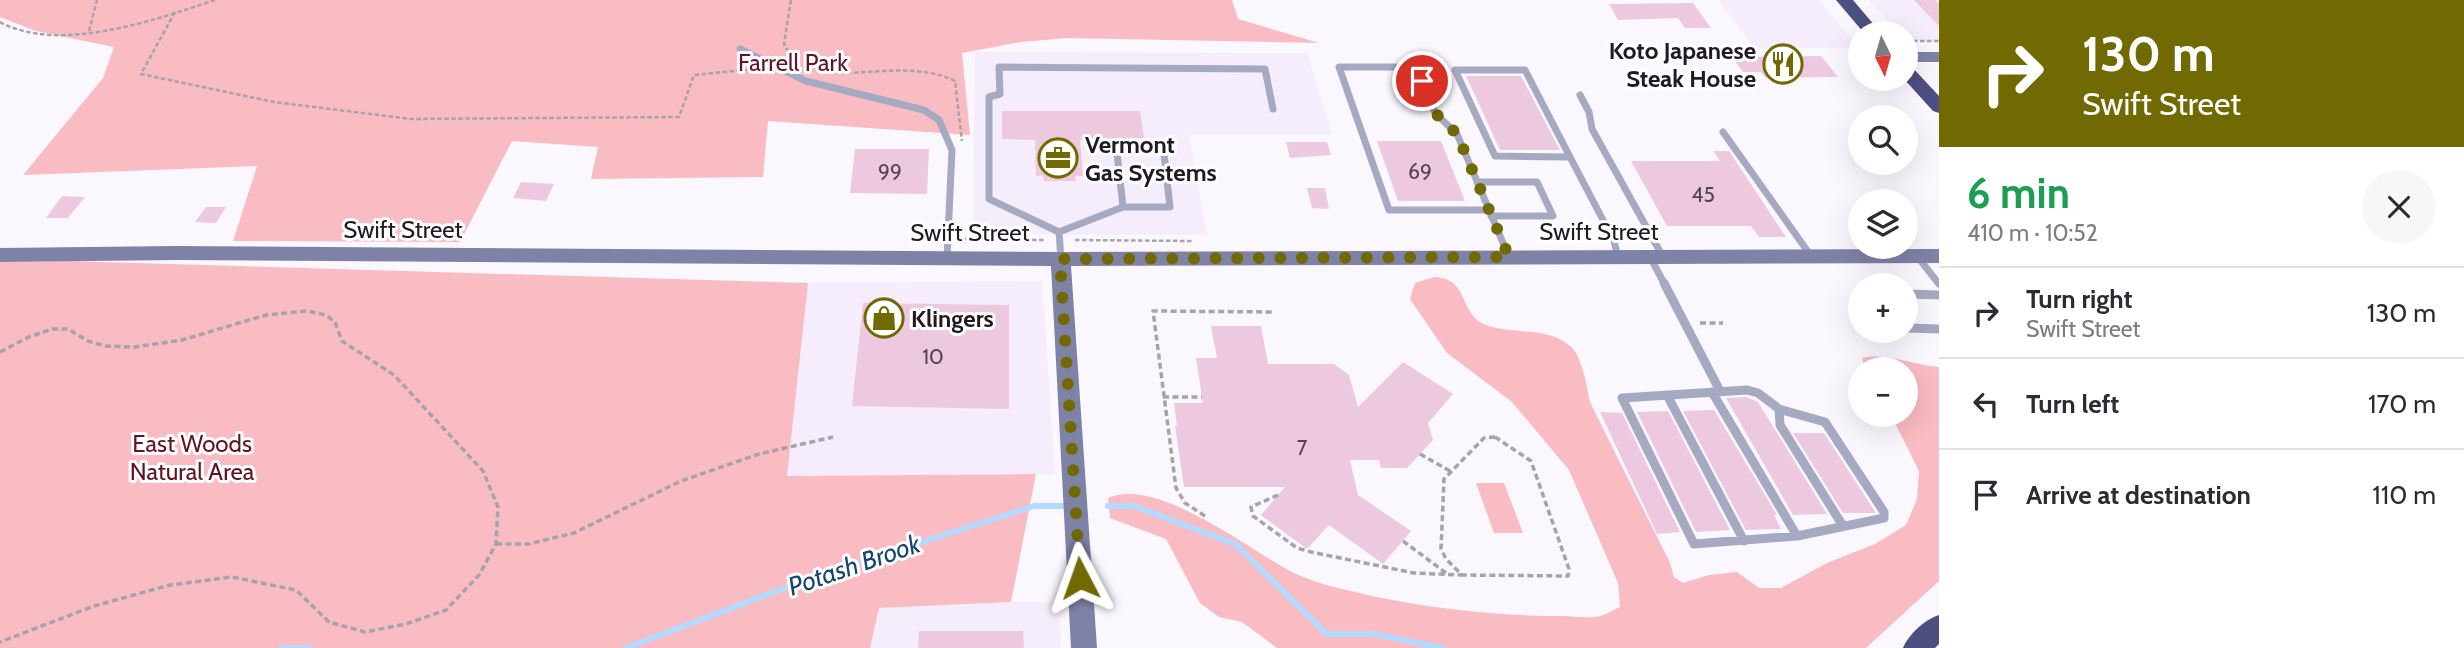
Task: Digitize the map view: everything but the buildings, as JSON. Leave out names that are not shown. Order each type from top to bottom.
[{"type":"highway","points":[[1844,0],[1862,21]]},
{"type":"highway","points":[[1918,84],[1939,107]]},
{"type":"highway","points":[[1916,648],[1939,626]]},
{"type":"street","points":[[1918,57],[1939,57]]},
{"type":"street","name":"Swift Street","points":[[0,255],[176,253],[1060,259],[1848,256]]},
{"type":"street","name":"Swift Street","points":[[1918,256],[1939,256]]},
{"type":"street","points":[[1060,259],[1084,648]]},
{"type":"lane","points":[[740,49],[769,68],[813,85],[924,110],[939,120],[952,150],[947,258]]},
{"type":"lane","points":[[1123,207],[1116,144],[1163,145],[1170,207],[1123,207],[1059,232],[989,199],[989,97],[1000,94],[999,67],[1265,69],[1273,109]]},
{"type":"lane","points":[[1477,182],[1537,182],[1553,215],[1490,213],[1389,209],[1339,67],[1416,67],[1435,113],[1457,134],[1477,182],[1490,213],[1509,257]]},
{"type":"lane","points":[[1571,157],[1495,156],[1455,70],[1525,70],[1571,157],[1614,241],[1618,257]]},
{"type":"lane","points":[[1580,95],[1589,112],[1592,130],[1657,257],[1716,392],[1797,536]]},
{"type":"lane","points":[[1723,132],[1811,256]]},
{"type":"lane","points":[[1059,232],[1060,259]]},
{"type":"lane","points":[[1918,257],[1939,285]]},
{"type":"lane","points":[[1918,294],[1939,295]]},
{"type":"lane","points":[[1918,328],[1939,329]]},
{"type":"lane","points":[[1747,390],[1758,393],[1779,409],[1825,422],[1884,512],[1884,518],[1797,536],[1694,544],[1622,398],[1716,392],[1747,390]]},
{"type":"lane","points":[[1667,395],[1744,541]]},
{"type":"lane","points":[[1779,409],[1780,425],[1843,526]]},
{"type":"path","points":[[89,31],[97,0]]},
{"type":"path","points":[[0,22],[22,33],[56,36],[175,12],[215,0]]},
{"type":"path","points":[[175,12],[141,74],[274,102],[411,118],[679,117],[694,75],[769,68]]},
{"type":"path","points":[[1918,41],[1939,41]]},
{"type":"path","points":[[1205,516],[1185,503],[1176,488],[1153,311],[1275,312]]},
{"type":"path","points":[[0,352],[36,333],[62,327],[80,333],[89,341],[114,346],[149,345],[194,338],[253,317],[291,312],[327,316],[338,326],[342,341],[394,375],[482,471],[498,507],[496,544],[479,575],[446,610],[406,624],[365,632],[329,622],[296,590],[232,577],[170,585],[94,606],[0,642]]},
{"type":"path","points":[[1684,323],[1723,323]]},
{"type":"path","points":[[1163,397],[1202,397]]},
{"type":"path","points":[[1278,495],[1256,503],[1250,511],[1252,516],[1297,548],[1414,573],[1462,575],[1562,578],[1570,573],[1527,456],[1501,439],[1489,436],[1484,438],[1444,479],[1441,549],[1446,559],[1462,575]]},
{"type":"path","points":[[496,544],[529,544],[574,533],[681,481],[759,454],[833,437]]},
{"type":"path","points":[[1420,454],[1450,471]]},
{"type":"path","points":[[1403,541],[1448,574]]},
{"type":"shaded area","points":[[1718,0],[1819,0],[1848,35],[1848,48],[1754,48]]},
{"type":"shaded area","points":[[1869,0],[1939,0],[1939,41],[1918,41],[1918,21],[1888,21]]},
{"type":"shaded area","points":[[975,52],[1307,53],[1332,135],[1189,135],[1207,235],[973,234]]},
{"type":"shaded area","points":[[1042,281],[1055,474],[787,476],[808,283]]},
{"type":"shaded area","points":[[1059,602],[1061,648],[870,648],[879,608]]},
{"type":"green space","name":"Farrell Park","points":[[0,0],[1232,0],[1238,19],[1319,43],[1068,38],[1021,42],[962,53],[970,135],[768,121],[763,177],[591,179],[598,147],[512,141],[460,242],[233,241],[257,166],[23,175],[103,78],[114,47],[36,31],[0,17]]},
{"type":"green space","name":"East Woods Natural Area","points":[[68,261],[808,283],[787,476],[1036,474],[1011,602],[879,608],[870,648],[0,648],[0,262]]},
{"type":"green space","points":[[1434,277],[1445,279],[1459,290],[1477,320],[1486,325],[1541,333],[1561,340],[1574,350],[1583,372],[1590,402],[1670,563],[1674,577],[1683,583],[1709,575],[1737,572],[1759,588],[1781,588],[1827,563],[1875,544],[1906,525],[1917,499],[1919,471],[1897,427],[1918,427],[1918,364],[1939,367],[1939,581],[1866,648],[1277,648],[1242,622],[1219,617],[1200,603],[1166,539],[1110,518],[1108,498],[1129,494],[1153,498],[1178,507],[1230,534],[1296,574],[1372,596],[1443,608],[1515,615],[1600,616],[1620,607],[1618,583],[1569,470],[1512,402],[1447,353],[1410,299],[1415,283]]},
{"type":"green space","points":[[1476,483],[1504,483],[1523,533],[1494,533]]},
{"type":"waterway","name":"Potash Brook","points":[[626,648],[819,575],[1034,506],[1068,506]]},
{"type":"waterway","name":"Potash Brook","points":[[1108,506],[1134,506],[1235,544],[1327,634],[1374,634],[1443,648]]},
{"type":"waterway","name":"Potash Brook","points":[[281,648],[310,648]]},
{"type":"place","name":"Koto Japanese Steak House","points":[[1783,64]]},
{"type":"place","name":"Vermont Gas Systems","points":[[1058,158]]},
{"type":"place","name":"Klingers","points":[[884,318]]},
{"type":"route","points":[[1080,578],[1060,259],[1509,257],[1457,134],[1435,113],[1422,81]]}]
